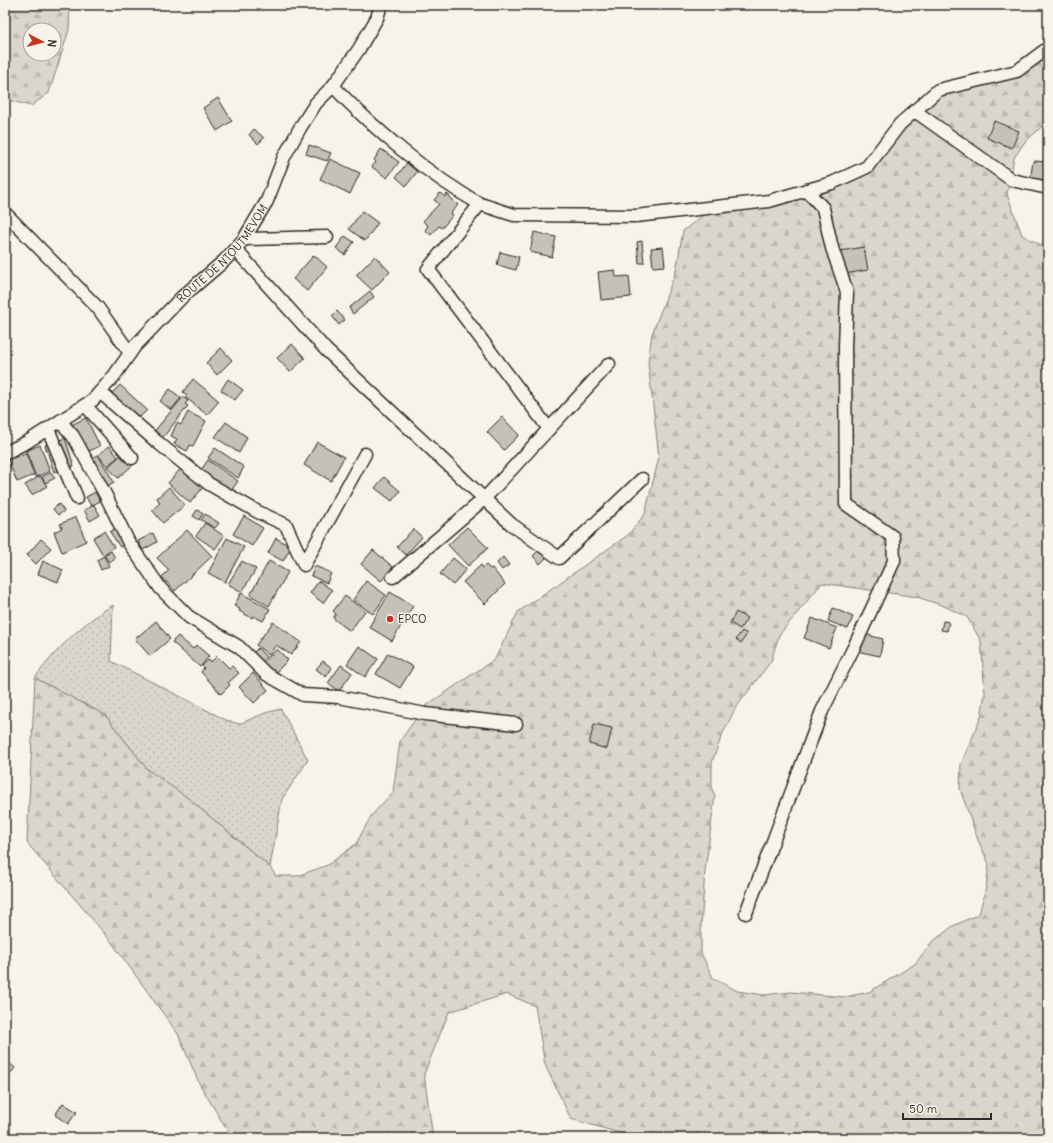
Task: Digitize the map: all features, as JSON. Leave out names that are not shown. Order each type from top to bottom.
[{"type":"street","name":"ROUTE DE NTOUTMEVOM","points":[[5,453],[48,429],[85,405],[100,392],[114,376],[130,353],[182,297],[224,261],[244,239],[267,201],[284,157],[300,128],[316,103],[333,86],[359,49],[377,18],[381,5]]},
{"type":"street","points":[[333,86],[362,116],[429,170],[456,190],[480,204],[514,215],[636,216],[769,201],[832,183],[867,167],[900,124],[938,90],[1017,71],[1048,48]]},
{"type":"street","points":[[915,111],[1012,180],[1048,188]]},
{"type":"street","points":[[746,913],[822,711],[894,561],[893,537],[846,504],[845,347],[847,292],[832,248],[823,208],[806,190]]},
{"type":"street","points":[[480,204],[428,270],[549,429]]},
{"type":"street","points":[[5,213],[98,308],[130,353]]},
{"type":"street","points":[[244,239],[327,237]]},
{"type":"street","points":[[235,248],[326,350],[511,524],[559,558],[642,479]]},
{"type":"street","points":[[393,577],[485,498],[609,364]]},
{"type":"street","points":[[100,392],[156,441],[209,484],[258,512],[286,525],[304,565],[365,454]]},
{"type":"street","points":[[85,405],[132,458]]},
{"type":"street","points":[[60,421],[73,436],[129,543],[161,589],[190,617],[239,646],[266,674],[302,695],[339,697],[426,714],[516,724]]},
{"type":"street","points":[[48,429],[77,498]]},
{"type":"green space","points":[[5,5],[70,5],[69,30],[62,52],[62,22],[22,22],[22,62],[59,62],[49,93],[31,106],[5,99]]},
{"type":"green space","points":[[1048,48],[1048,121],[1024,143],[1014,158],[1007,194],[1022,235],[1041,245],[1048,246],[1048,1138],[637,1138],[571,1119],[545,1065],[535,1006],[507,994],[449,1012],[424,1074],[433,1138],[236,1138],[225,1127],[199,1083],[178,1034],[110,940],[27,843],[35,678],[105,715],[147,769],[189,799],[270,867],[276,876],[297,876],[328,865],[356,844],[371,816],[393,792],[400,741],[424,707],[495,659],[518,612],[628,535],[645,514],[659,457],[648,362],[652,334],[676,271],[683,231],[712,208],[769,201],[867,167],[938,90],[1017,71]],"holes":[[[822,583],[917,597],[944,606],[967,617],[981,641],[985,693],[981,717],[961,764],[960,789],[978,840],[989,864],[986,888],[979,914],[953,926],[931,943],[915,964],[869,992],[845,997],[791,992],[764,995],[737,991],[713,978],[701,953],[701,926],[705,871],[715,796],[712,789],[712,762],[722,735],[735,709],[771,661],[779,635]]]},
{"type":"green space","points":[[113,605],[111,661],[226,720],[239,724],[265,713],[281,709],[308,760],[282,799],[270,867],[189,799],[147,769],[105,715],[35,678],[51,657],[71,637],[92,619]]},
{"type":"building","points":[[218,98],[232,121],[217,131],[203,108]]},
{"type":"building","points":[[994,121],[1019,131],[1012,148],[987,138]]},
{"type":"building","points":[[254,129],[264,138],[258,144],[249,135]]},
{"type":"building","points":[[309,145],[331,153],[327,161],[306,154]]},
{"type":"building","points":[[381,149],[399,162],[387,178],[372,167],[376,162],[374,160]]},
{"type":"building","points":[[330,159],[360,173],[350,194],[320,179]]},
{"type":"building","points":[[1033,161],[1048,162],[1048,184],[1030,182]]},
{"type":"building","points":[[407,163],[417,172],[406,186],[396,177]]},
{"type":"building","points":[[440,193],[445,197],[447,194],[458,205],[451,213],[453,215],[442,228],[439,226],[431,235],[425,230],[428,226],[423,221],[439,204],[434,200]]},
{"type":"building","points":[[362,211],[378,223],[365,241],[349,229]]},
{"type":"building","points":[[534,232],[556,237],[552,257],[530,252]]},
{"type":"building","points":[[345,236],[354,242],[345,255],[336,248]]},
{"type":"building","points":[[642,241],[644,263],[639,263],[637,242]]},
{"type":"building","points":[[663,247],[665,266],[653,267],[651,248]]},
{"type":"building","points":[[864,247],[868,270],[844,274],[840,251]]},
{"type":"building","points":[[500,252],[519,257],[516,270],[497,265]]},
{"type":"building","points":[[314,255],[327,267],[307,291],[293,279]]},
{"type":"building","points":[[375,256],[390,272],[372,290],[356,275]]},
{"type":"building","points":[[615,270],[616,277],[629,276],[631,297],[601,300],[598,272]]},
{"type":"building","points":[[370,291],[374,297],[353,314],[349,308]]},
{"type":"building","points":[[337,311],[345,320],[339,325],[332,316]]},
{"type":"building","points":[[292,344],[305,358],[290,372],[277,358]]},
{"type":"building","points":[[221,348],[232,360],[217,375],[206,363]]},
{"type":"building","points":[[193,379],[219,401],[207,415],[185,397],[187,395],[183,392]]},
{"type":"building","points":[[228,379],[243,390],[235,400],[221,390]]},
{"type":"building","points":[[120,385],[147,410],[136,421],[109,396]]},
{"type":"building","points":[[170,389],[181,398],[171,410],[160,401]]},
{"type":"building","points":[[183,397],[188,401],[185,404],[188,406],[160,441],[152,434]]},
{"type":"building","points":[[188,412],[206,421],[193,446],[190,445],[187,451],[174,444],[177,439],[171,436],[177,423],[181,425]]},
{"type":"building","points":[[502,417],[519,435],[504,450],[487,432]]},
{"type":"building","points":[[86,418],[100,446],[85,453],[71,425]]},
{"type":"building","points":[[226,422],[247,437],[239,453],[215,437]]},
{"type":"building","points":[[65,438],[74,466],[54,472],[45,445]]},
{"type":"building","points":[[317,442],[344,457],[331,481],[304,465]]},
{"type":"building","points":[[40,445],[50,471],[36,477],[26,451]]},
{"type":"building","points":[[109,446],[118,457],[107,466],[98,455]]},
{"type":"building","points":[[215,448],[244,467],[238,478],[208,458]]},
{"type":"building","points":[[26,453],[34,475],[17,482],[8,460]]},
{"type":"building","points":[[123,453],[133,465],[118,478],[108,467]]},
{"type":"building","points":[[98,455],[114,482],[101,490],[84,463]]},
{"type":"building","points":[[208,460],[238,481],[231,491],[201,470]]},
{"type":"building","points":[[184,465],[204,486],[190,503],[168,483]]},
{"type":"building","points":[[51,472],[55,478],[45,483],[42,477]]},
{"type":"building","points":[[40,476],[47,486],[32,495],[25,485]]},
{"type":"building","points":[[384,477],[400,491],[392,501],[375,488]]},
{"type":"building","points":[[169,487],[185,505],[163,523],[152,510],[160,503],[157,498]]},
{"type":"building","points":[[95,492],[100,501],[91,506],[86,497]]},
{"type":"building","points":[[59,504],[64,511],[58,515],[53,509]]},
{"type":"building","points":[[94,505],[100,515],[90,521],[84,510]]},
{"type":"building","points":[[197,510],[203,513],[199,520],[193,516]]},
{"type":"building","points":[[205,514],[219,523],[215,528],[201,520]]},
{"type":"building","points":[[244,516],[263,528],[252,546],[233,534]]},
{"type":"building","points":[[76,517],[86,541],[62,552],[54,532],[62,528],[60,524]]},
{"type":"building","points":[[205,523],[224,536],[215,549],[196,536]]},
{"type":"building","points":[[467,527],[488,548],[468,566],[448,545]]},
{"type":"building","points":[[116,528],[127,543],[120,547],[110,532]]},
{"type":"building","points":[[413,529],[422,537],[406,555],[397,547]]},
{"type":"building","points":[[187,530],[212,556],[175,591],[162,577],[169,570],[157,558]]},
{"type":"building","points":[[104,531],[114,547],[103,555],[93,538]]},
{"type":"building","points":[[153,533],[157,542],[143,550],[138,541]]},
{"type":"building","points":[[227,538],[244,547],[225,582],[208,573]]},
{"type":"building","points":[[276,538],[291,547],[283,561],[268,553]]},
{"type":"building","points":[[41,539],[51,548],[36,564],[27,555]]},
{"type":"building","points":[[373,550],[393,567],[381,581],[361,564]]},
{"type":"building","points":[[539,550],[546,558],[540,564],[533,556]]},
{"type":"building","points":[[111,551],[115,558],[109,562],[104,555]]},
{"type":"building","points":[[104,556],[109,566],[101,570],[97,560]]},
{"type":"building","points":[[503,557],[509,565],[502,570],[497,563]]},
{"type":"building","points":[[453,558],[466,569],[453,585],[440,574]]},
{"type":"building","points":[[43,561],[63,570],[58,582],[38,574]]},
{"type":"building","points":[[242,561],[256,569],[242,592],[228,584]]},
{"type":"building","points":[[269,561],[288,572],[269,606],[250,595]]},
{"type":"building","points":[[481,565],[483,568],[486,565],[490,569],[492,568],[505,584],[485,604],[463,582]]},
{"type":"building","points":[[315,566],[331,573],[327,583],[311,576]]},
{"type":"building","points":[[319,581],[332,590],[323,603],[310,593]]},
{"type":"building","points":[[366,581],[386,595],[373,614],[353,600]]},
{"type":"building","points":[[390,592],[413,606],[392,641],[369,627]]},
{"type":"building","points":[[241,593],[270,609],[263,621],[253,616],[252,618],[239,611],[240,609],[234,606]]},
{"type":"building","points":[[345,596],[365,611],[350,631],[333,618],[336,614],[333,611]]},
{"type":"building","points":[[833,608],[853,617],[848,629],[828,621]]},
{"type":"building","points":[[736,612],[747,618],[740,629],[730,623]]},
{"type":"building","points":[[812,618],[837,628],[829,648],[804,638]]},
{"type":"building","points":[[156,621],[170,639],[150,656],[135,639]]},
{"type":"building","points":[[943,621],[949,622],[947,631],[941,630]]},
{"type":"building","points":[[273,622],[301,642],[291,655],[276,645],[269,655],[256,645]]},
{"type":"building","points":[[742,631],[747,634],[741,643],[736,639]]},
{"type":"building","points":[[864,634],[883,639],[880,656],[861,652]]},
{"type":"building","points":[[178,636],[193,649],[196,645],[209,656],[200,667],[172,642]]},
{"type":"building","points":[[359,646],[378,659],[365,677],[347,664]]},
{"type":"building","points":[[258,648],[266,657],[261,662],[252,654]]},
{"type":"building","points":[[277,649],[288,660],[274,674],[263,662]]},
{"type":"building","points":[[388,653],[413,667],[400,688],[376,674]]},
{"type":"building","points":[[217,656],[229,668],[232,666],[239,673],[228,683],[230,685],[221,694],[201,672],[204,668],[202,666],[208,660],[211,662]]},
{"type":"building","points":[[323,661],[332,668],[326,677],[316,669]]},
{"type":"building","points":[[341,665],[352,673],[339,691],[328,683]]},
{"type":"building","points":[[253,673],[268,690],[254,703],[239,687]]},
{"type":"building","points":[[594,724],[612,728],[607,749],[589,744]]},
{"type":"building","points":[[5,1059],[15,1068],[5,1080]]},
{"type":"building","points":[[63,1103],[77,1112],[68,1124],[55,1115]]},
{"type":"place","name":"EPCO","points":[[390,619]]}]
